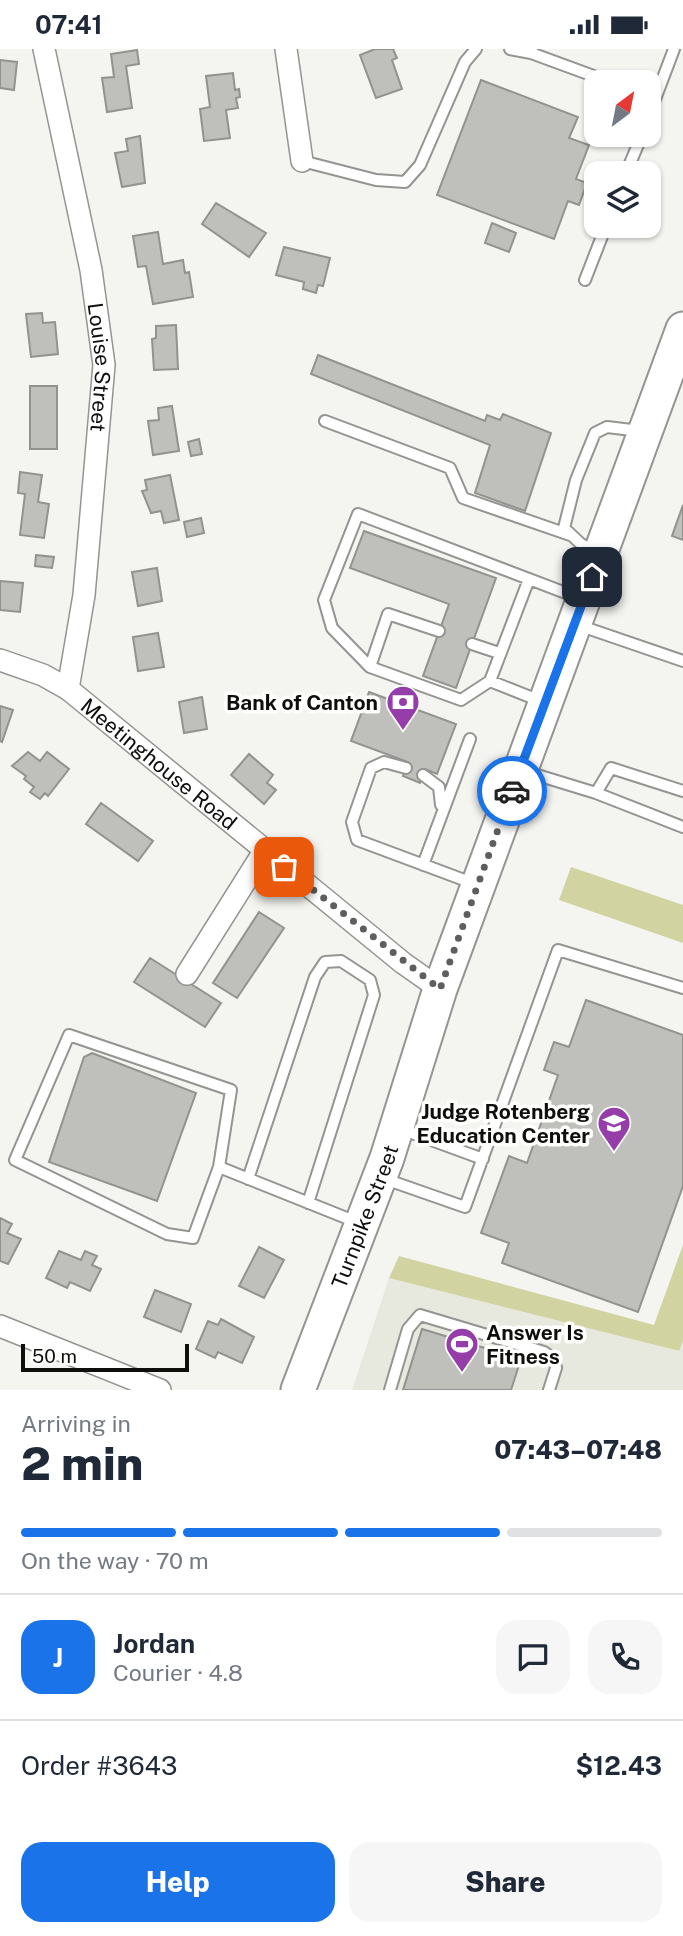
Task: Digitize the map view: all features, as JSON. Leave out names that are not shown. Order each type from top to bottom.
[{"type":"main road","name":"Turnpike Street","points":[[298,1390],[380,1177],[440,989],[683,330]]},
{"type":"street","name":"Louise Street","points":[[44,49],[91,270],[104,365],[84,595],[68,689]]},
{"type":"street","points":[[286,49],[302,161]]},
{"type":"street","name":"Meetinghouse Road","points":[[0,660],[43,675],[68,689],[265,851],[440,989]]},
{"type":"street","points":[[187,974],[265,851]]},
{"type":"street","points":[[0,1326],[160,1390]]},
{"type":"lane","points":[[302,161],[376,180],[405,182],[421,165],[465,62],[476,49]]},
{"type":"lane","points":[[510,49],[531,51],[584,72]]},
{"type":"lane","points":[[662,76],[674,49]]},
{"type":"lane","points":[[585,280],[601,238]]},
{"type":"lane","points":[[326,421],[450,468],[463,498],[570,535],[600,554]]},
{"type":"lane","points":[[570,535],[564,528],[565,517],[595,433],[607,427],[645,433]]},
{"type":"lane","points":[[529,579],[489,681],[461,699],[370,667],[332,628],[324,600],[358,514],[529,579],[579,612],[683,661]]},
{"type":"lane","points":[[370,667],[388,614],[439,632]]},
{"type":"lane","points":[[472,644],[499,653]]},
{"type":"lane","points":[[489,681],[545,703]]},
{"type":"lane","points":[[423,865],[470,739]]},
{"type":"lane","points":[[406,768],[384,762],[376,765],[365,781],[352,822],[357,840],[478,885]]},
{"type":"lane","points":[[596,793],[611,768],[683,791]]},
{"type":"lane","points":[[520,770],[596,793],[683,827]]},
{"type":"lane","points":[[423,775],[436,782],[442,791],[436,830]]},
{"type":"lane","points":[[380,1177],[465,1207],[558,950],[683,988]]},
{"type":"lane","points":[[248,1179],[315,977],[326,962],[341,961],[370,980],[374,995],[308,1203]]},
{"type":"lane","points":[[69,1035],[231,1090],[219,1167],[193,1238],[167,1234],[15,1160],[69,1035]]},
{"type":"lane","points":[[397,1128],[484,1159]]},
{"type":"lane","points":[[219,1167],[362,1224]]},
{"type":"lane","points":[[390,1390],[408,1329],[420,1315],[544,1352],[554,1359],[556,1369],[549,1390]]},
{"type":"shaded area","points":[[389,1278],[678,1351],[683,1341],[683,1390],[352,1390]]},
{"type":"green space","points":[[571,867],[683,905],[683,943],[559,900]]},
{"type":"green space","points":[[683,1245],[683,1341],[679,1351],[389,1278],[399,1256],[654,1325]]},
{"type":"building","points":[[375,49],[393,49],[397,58],[392,60],[402,89],[376,98],[360,55]]},
{"type":"building","points":[[137,50],[139,64],[126,66],[132,108],[107,112],[102,78],[114,77],[111,54]]},
{"type":"building","points":[[0,60],[17,62],[14,90],[0,88]]},
{"type":"building","points":[[233,73],[235,90],[239,89],[240,97],[236,98],[238,108],[226,110],[230,138],[204,141],[200,109],[210,107],[206,76]]},
{"type":"building","points":[[481,80],[578,117],[569,138],[588,147],[576,179],[584,182],[584,191],[579,205],[568,201],[554,239],[437,195]]},
{"type":"building","points":[[140,136],[145,183],[122,187],[115,153],[128,151],[126,139]]},
{"type":"building","points":[[216,203],[266,233],[249,257],[202,224]]},
{"type":"building","points":[[492,223],[516,233],[509,252],[485,243]]},
{"type":"building","points":[[158,232],[163,264],[183,260],[185,273],[189,272],[193,297],[153,304],[146,266],[138,267],[133,236]]},
{"type":"building","points":[[284,247],[330,258],[323,286],[318,285],[316,293],[303,289],[304,282],[276,275]]},
{"type":"building","points":[[42,313],[43,323],[55,322],[58,354],[31,357],[26,314]]},
{"type":"building","points":[[176,325],[178,369],[154,370],[152,339],[156,338],[156,326]]},
{"type":"building","points":[[318,355],[485,421],[487,415],[500,420],[503,414],[551,433],[525,511],[475,493],[490,445],[311,374]]},
{"type":"building","points":[[30,386],[57,386],[57,449],[30,449]]},
{"type":"building","points":[[172,406],[179,451],[153,455],[148,421],[159,420],[158,408]]},
{"type":"building","points":[[199,439],[202,454],[191,456],[188,442]]},
{"type":"building","points":[[20,472],[42,475],[38,502],[49,504],[44,538],[20,535],[25,494],[18,493]]},
{"type":"building","points":[[170,475],[179,520],[164,523],[161,511],[151,513],[142,491],[147,490],[145,480]]},
{"type":"building","points":[[683,505],[683,540],[672,536]]},
{"type":"building","points":[[201,518],[204,533],[187,537],[184,522]]},
{"type":"building","points":[[364,531],[496,578],[456,688],[423,676],[449,604],[350,568]]},
{"type":"building","points":[[36,555],[54,557],[52,568],[35,566]]},
{"type":"building","points":[[157,568],[162,601],[138,606],[132,572]]},
{"type":"building","points":[[0,581],[23,583],[20,612],[0,610]]},
{"type":"building","points":[[158,633],[164,667],[138,671],[133,637]]},
{"type":"building","name":"Bank of Canton","points":[[369,692],[456,724],[437,774],[425,769],[420,783],[403,776],[408,762],[351,741]]},
{"type":"building","points":[[202,697],[207,729],[184,733],[179,702]]},
{"type":"building","points":[[0,706],[13,710],[2,742],[0,741]]},
{"type":"building","points":[[28,752],[40,761],[47,752],[69,769],[48,796],[45,793],[40,799],[30,792],[34,787],[24,779],[26,776],[12,766]]},
{"type":"building","points":[[249,754],[273,775],[267,783],[276,790],[264,804],[231,775]]},
{"type":"building","points":[[101,803],[153,841],[138,861],[86,824]]},
{"type":"building","points":[[259,912],[284,928],[237,998],[213,983]]},
{"type":"building","points":[[150,958],[221,1003],[205,1027],[134,982]]},
{"type":"building","points":[[586,1000],[683,1035],[683,1186],[638,1312],[502,1263],[509,1243],[481,1233],[509,1156],[527,1163],[558,1075],[544,1070],[554,1042],[569,1047]]},
{"type":"building","points":[[92,1053],[196,1093],[157,1201],[49,1162],[84,1057]]},
{"type":"building","points":[[0,1218],[12,1224],[7,1233],[21,1239],[8,1264],[0,1261]]},
{"type":"building","points":[[259,1247],[284,1260],[264,1298],[239,1286]]},
{"type":"building","points":[[59,1251],[81,1260],[85,1251],[97,1256],[92,1265],[101,1269],[90,1291],[70,1282],[67,1288],[46,1278]]},
{"type":"building","points":[[155,1290],[191,1304],[181,1332],[144,1317]]},
{"type":"building","points":[[221,1319],[254,1337],[242,1363],[218,1352],[215,1358],[196,1349],[208,1321],[218,1325]]},
{"type":"building","name":"Answer Is Fitness","points":[[422,1329],[521,1359],[511,1390],[403,1390]]},
{"type":"way so far","points":[[284,867],[440,989],[512,791]]},
{"type":"place","name":"Bank of Canton","points":[[403,732]]},
{"type":"place","name":"Judge Rotenberg Education Center","points":[[614,1153]]},
{"type":"place","name":"Answer Is Fitness","points":[[462,1374]]},
{"type":"route","points":[[512,791],[592,577]]}]
